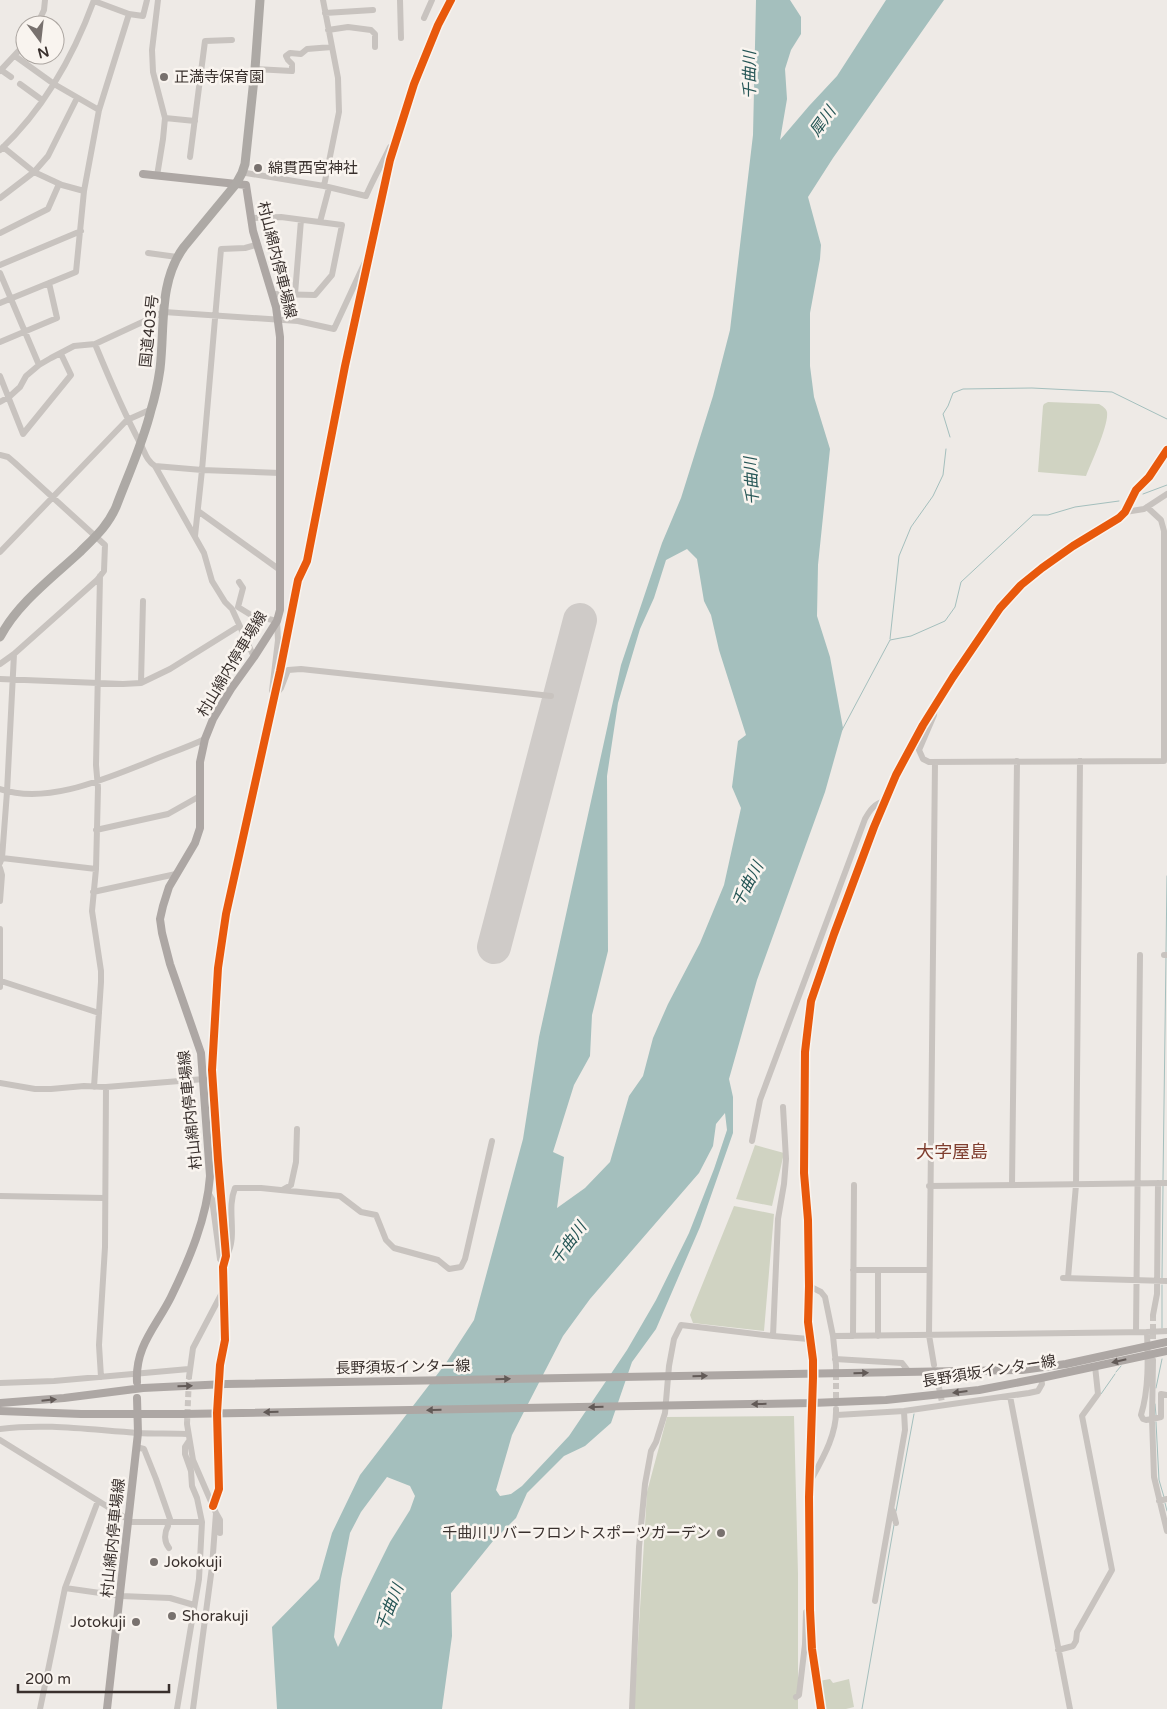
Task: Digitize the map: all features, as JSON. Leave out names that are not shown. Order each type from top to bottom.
[{"type":"highway","name":"国道403号","points":[[0,637],[15,613],[109,522],[152,409],[160,369],[164,312],[172,269],[177,257],[246,169],[260,0]]},
{"type":"main road","name":"村山綿内停車場線","points":[[137,1378],[141,1348],[170,1298],[197,1235],[209,1194],[210,1176],[201,1053],[170,964],[160,919],[163,906],[176,874],[195,842],[200,828],[200,762],[205,739],[213,719],[277,621],[280,610],[279,320],[256,245],[246,185],[143,174]]},
{"type":"main road","name":"長野須坂インター線","points":[[0,1403],[64,1398],[143,1388],[223,1384],[1044,1368],[1167,1342]]},
{"type":"main road","name":"長野須坂インター線","points":[[0,1411],[141,1414],[810,1403],[886,1400],[979,1390],[1095,1366],[1151,1357],[1167,1351]]},
{"type":"main road","name":"村山綿内停車場線","points":[[108,1709],[138,1433],[137,1398]]},
{"type":"street","points":[[42,15],[46,0]]},
{"type":"street","points":[[84,191],[59,184],[34,172],[2,148],[10,141],[54,84],[82,30],[94,1],[129,14],[143,16],[147,0]]},
{"type":"street","points":[[157,176],[165,118],[152,72],[152,50],[158,0]]},
{"type":"street","points":[[320,222],[339,112],[338,78],[323,0]]},
{"type":"street","points":[[400,0],[401,38]]},
{"type":"street","points":[[424,18],[432,0]]},
{"type":"street","points":[[212,1506],[219,1489],[220,1413],[225,1340],[224,1265],[226,1256],[212,1070],[215,1011],[226,914],[298,580],[307,561],[320,488],[370,248],[394,146],[424,59],[451,0]]},
{"type":"street","points":[[325,13],[372,10]]},
{"type":"street","points":[[0,303],[76,272],[84,191],[99,110],[129,14]]},
{"type":"street","points":[[328,30],[348,27],[371,30],[375,34],[375,47]]},
{"type":"street","points":[[190,157],[205,41],[232,40]]},
{"type":"street","points":[[255,69],[292,71],[292,64],[286,56],[290,53],[300,54],[308,49],[332,47]]},
{"type":"street","points":[[11,77],[1,71],[14,56],[54,84],[99,110]]},
{"type":"street","points":[[201,73],[233,73]]},
{"type":"street","points":[[20,84],[42,100]]},
{"type":"street","points":[[0,198],[34,172],[48,156],[77,98]]},
{"type":"street","points":[[165,118],[195,122]]},
{"type":"street","points":[[246,185],[246,169],[366,196],[372,179],[379,170],[391,146],[394,146]]},
{"type":"street","points":[[0,234],[48,209],[59,184]]},
{"type":"street","points":[[251,218],[281,217],[342,225],[332,275],[315,295],[272,294]]},
{"type":"street","points":[[295,294],[301,220]]},
{"type":"street","points":[[0,265],[81,231]]},
{"type":"street","points":[[194,536],[202,470],[221,249],[245,248],[256,245]]},
{"type":"street","points":[[0,402],[9,397],[39,365],[74,346],[94,344],[164,312],[298,321],[334,329],[370,248]]},
{"type":"street","points":[[148,253],[177,257]]},
{"type":"street","points":[[0,273],[39,365]]},
{"type":"street","points":[[0,342],[57,318],[49,283]]},
{"type":"street","points":[[94,344],[145,456],[155,466],[204,553],[212,581],[225,602],[232,609],[254,657]]},
{"type":"street","points":[[0,376],[23,434],[71,375],[61,354]]},
{"type":"street","points":[[0,552],[127,420],[152,409]]},
{"type":"street","points":[[821,1709],[812,1649],[810,1610],[810,1373],[812,1360],[808,1322],[808,1220],[804,1173],[804,1091],[805,1052],[811,1001],[834,934],[885,801],[896,775],[935,704],[1000,608],[1021,585],[1073,546],[1119,518],[1125,512],[1136,490],[1149,477],[1167,450]]},
{"type":"street","points":[[0,456],[8,458],[15,463],[105,545],[104,571],[100,576],[14,654],[0,664]]},
{"type":"street","points":[[155,466],[280,473]]},
{"type":"street","points":[[1125,512],[1147,507],[1167,494]]},
{"type":"street","points":[[935,704],[934,715],[919,750],[923,759],[929,762],[1164,761],[1164,531],[1161,520],[1147,507]]},
{"type":"street","points":[[198,511],[280,570]]},
{"type":"street","points":[[94,1087],[101,971],[92,911],[96,869],[100,576]]},
{"type":"street","points":[[239,582],[243,588],[238,607],[251,615],[277,621],[278,640],[272,691],[274,697]]},
{"type":"street","points":[[141,682],[142,601]]},
{"type":"street","points":[[0,679],[123,684],[141,682],[190,658],[239,626]]},
{"type":"street","points":[[14,654],[7,792],[1,860],[96,869]]},
{"type":"street","points":[[274,697],[281,688],[288,670],[301,669],[550,696]]},
{"type":"street","points":[[0,789],[7,792],[35,794],[75,788],[174,753],[205,739]]},
{"type":"street","points":[[1012,1185],[1017,761]]},
{"type":"street","points":[[1080,761],[1076,1185],[1066,1278],[1163,1281]]},
{"type":"street","points":[[934,1365],[928,1335],[935,762]]},
{"type":"street","points":[[96,830],[168,814],[200,796]]},
{"type":"street","points":[[752,1141],[760,1100],[865,819],[871,809],[879,802],[885,801]]},
{"type":"street","points":[[0,868],[2,875],[0,901]]},
{"type":"street","points":[[93,892],[176,874]]},
{"type":"street","points":[[0,929],[0,984],[98,1013]]},
{"type":"street","points":[[1136,1332],[1140,955]]},
{"type":"street","points":[[0,1083],[35,1089],[84,1086],[106,1087],[204,1079]]},
{"type":"street","points":[[101,1377],[99,1345],[104,1247],[106,1087]]},
{"type":"street","points":[[773,1336],[778,1219],[786,1159],[783,1107]]},
{"type":"street","points":[[278,1191],[287,1188],[291,1184],[294,1175],[297,1129]]},
{"type":"street","points":[[226,1256],[232,1247],[231,1197],[235,1188],[261,1188],[340,1196],[361,1212],[376,1215],[386,1240],[394,1248],[438,1260],[449,1269],[461,1267],[466,1259],[492,1141]]},
{"type":"street","points":[[1153,1315],[1163,1281],[1158,1183]]},
{"type":"street","points":[[929,1186],[1167,1183]]},
{"type":"street","points":[[852,1336],[854,1185]]},
{"type":"street","points":[[209,1194],[212,1199],[220,1258],[224,1265]]},
{"type":"street","points":[[0,1196],[104,1198]]},
{"type":"street","points":[[853,1270],[929,1270]]},
{"type":"street","points":[[878,1270],[878,1336]]},
{"type":"street","points":[[809,1286],[821,1292],[825,1297],[836,1362],[902,1363],[909,1372]]},
{"type":"street","points":[[0,1383],[101,1377],[137,1378],[189,1373],[192,1348],[224,1288]]},
{"type":"street","points":[[632,1709],[639,1547],[644,1484],[651,1451],[656,1442],[665,1413],[669,1366],[674,1339],[680,1325],[809,1339]]},
{"type":"street","points":[[833,1336],[1163,1331]]},
{"type":"street","points":[[1147,1332],[1151,1357],[1155,1419],[1154,1477],[1163,1500],[1167,1531]]},
{"type":"street","points":[[1151,1357],[1145,1402],[1141,1415],[1143,1419],[1161,1418],[1161,1394],[1167,1395]]},
{"type":"street","points":[[1058,1650],[1073,1646],[1076,1641],[1077,1632],[1112,1570],[1082,1416],[1098,1394],[1095,1366]]},
{"type":"street","points":[[810,1484],[832,1438],[836,1412],[904,1411],[1010,1396],[1038,1391],[1042,1384],[1041,1378]]},
{"type":"street","points":[[1010,1396],[1070,1709]]},
{"type":"street","points":[[875,1601],[905,1430],[904,1411]]},
{"type":"street","points":[[187,1424],[187,1434],[193,1460],[212,1506],[220,1520],[220,1533]]},
{"type":"street","points":[[0,1429],[46,1426],[138,1433],[187,1434]]},
{"type":"street","points":[[0,1440],[129,1521],[202,1522]]},
{"type":"street","points":[[178,1709],[199,1579],[202,1522],[185,1454],[185,1447],[189,1441]]},
{"type":"street","points":[[136,1447],[144,1449],[156,1478],[169,1522],[165,1542],[169,1548]]},
{"type":"street","points":[[40,1709],[65,1588],[98,1501]]},
{"type":"street","points":[[892,1507],[896,1524]]},
{"type":"street","points":[[193,1709],[212,1568],[216,1513]]},
{"type":"street","points":[[65,1588],[121,1596],[170,1598],[194,1605]]},
{"type":"street","points":[[796,1696],[799,1694],[804,1659],[806,1612],[810,1610]]},
{"type":"green space","points":[[1048,402],[1099,404],[1107,412],[1103,435],[1086,476],[1038,472],[1043,406]]},
{"type":"green space","points":[[755,1145],[784,1153],[772,1206],[736,1199]]},
{"type":"green space","points":[[734,1206],[774,1214],[764,1331],[693,1323],[690,1315]]},
{"type":"green space","name":"千曲川リバーフロントスポーツガーデン","points":[[794,1416],[798,1574],[798,1709],[634,1709],[647,1492],[667,1417]]},
{"type":"green space","points":[[830,1679],[833,1683],[849,1679],[854,1707],[823,1709],[819,1681]]},
{"type":"water","points":[[756,0],[790,0],[801,17],[801,34],[791,50],[785,69],[787,99],[780,140],[837,76],[886,0],[944,0],[833,158],[808,197],[821,245],[810,313],[810,366],[814,397],[830,449],[818,565],[817,616],[830,657],[843,728],[825,792],[757,980],[729,1079],[733,1097],[733,1133],[700,1227],[656,1329],[632,1362],[611,1423],[585,1446],[564,1456],[527,1493],[516,1518],[493,1541],[451,1593],[452,1636],[442,1709],[277,1709],[272,1627],[319,1579],[332,1533],[360,1475],[446,1363],[474,1320],[523,1139],[539,1037],[621,665],[662,543],[681,498],[713,396],[730,330],[753,135]],"holes":[[[687,549],[697,559],[704,601],[711,615],[719,650],[746,735],[738,741],[732,787],[741,808],[724,885],[700,943],[668,1004],[653,1038],[643,1076],[629,1096],[610,1162],[585,1188],[557,1208],[564,1157],[553,1152],[574,1085],[590,1056],[592,1015],[608,951],[607,776],[618,703],[640,629],[654,598],[666,560]],[[725,1113],[727,1130],[689,1233],[656,1300],[627,1350],[569,1436],[522,1486],[511,1494],[500,1496],[496,1490],[512,1435],[563,1336],[590,1299],[699,1173],[713,1146],[716,1124]],[[387,1477],[410,1486],[415,1496],[410,1510],[390,1542],[338,1647],[334,1637],[341,1579],[350,1533],[361,1512]]]},
{"type":"waterway","points":[[950,437],[943,414],[953,393],[963,389],[1032,388],[1112,392],[1167,419]]},
{"type":"waterway","points":[[890,639],[899,556],[911,527],[933,496],[943,475],[946,449]]},
{"type":"waterway","points":[[1143,494],[1167,485]]},
{"type":"waterway","points":[[842,730],[890,640],[911,636],[945,621],[955,607],[961,582],[1033,515],[1048,515],[1075,507],[1119,501]]},
{"type":"waterway","points":[[1166,953],[1167,876]]},
{"type":"waterway","points":[[1163,1180],[1166,957]]},
{"type":"waterway","points":[[1162,1278],[1163,1186]]},
{"type":"waterway","points":[[1162,1285],[1162,1328]]},
{"type":"waterway","points":[[1156,1388],[1162,1359]]},
{"type":"waterway","points":[[1116,1372],[1121,1366]]},
{"type":"waterway","points":[[1101,1394],[1115,1374]]},
{"type":"waterway","points":[[1155,1404],[1156,1415]]},
{"type":"waterway","points":[[896,1511],[914,1414]]},
{"type":"waterway","points":[[1156,1422],[1159,1480],[1164,1497]]},
{"type":"waterway","points":[[1165,1503],[1167,1511]]},
{"type":"waterway","points":[[862,1709],[894,1525]]},
{"type":"runway","points":[[494,947],[580,620]]},
{"type":"tunnel","points":[[1153,1315],[1153,1359]]},
{"type":"tunnel","points":[[836,1365],[836,1405]]},
{"type":"tunnel","points":[[935,1368],[942,1402]]},
{"type":"tunnel","points":[[187,1424],[189,1377]]},
{"type":"cycle path","points":[[213,1506],[219,1489],[217,1413],[220,1365],[225,1340],[223,1267],[226,1256],[212,1070],[218,968],[226,914],[280,671],[298,580],[307,561],[345,366],[390,160],[414,84],[438,25],[451,0]]},
{"type":"cycle path","points":[[821,1709],[812,1649],[810,1610],[809,1497],[813,1360],[808,1322],[808,1220],[804,1173],[805,1052],[811,1001],[874,827],[896,775],[923,725],[953,677],[1000,608],[1021,585],[1073,546],[1119,518],[1125,512],[1136,490],[1149,477],[1167,450]]},
{"type":"place","name":"正満寺保育園","points":[[164,77]]},
{"type":"place","name":"綿貫西宮神社","points":[[258,168]]},
{"type":"place","name":"千曲川リバーフロントスポーツガーデン","points":[[721,1533]]},
{"type":"place","name":"Jokokuji","points":[[154,1562]]},
{"type":"place","name":"Shorakuji","points":[[172,1616]]},
{"type":"place","name":"Jotokuji","points":[[136,1622]]},
{"type":"district","name":"大字屋島","points":[[952,1152]]},
{"type":"water label","name":"千曲川","points":[[749,75]]},
{"type":"water label","name":"犀川","points":[[822,121]]},
{"type":"water label","name":"千曲川","points":[[751,481]]},
{"type":"water label","name":"千曲川","points":[[747,884]]},
{"type":"water label","name":"千曲川","points":[[568,1243]]},
{"type":"water label","name":"千曲川","points":[[389,1607]]}]
